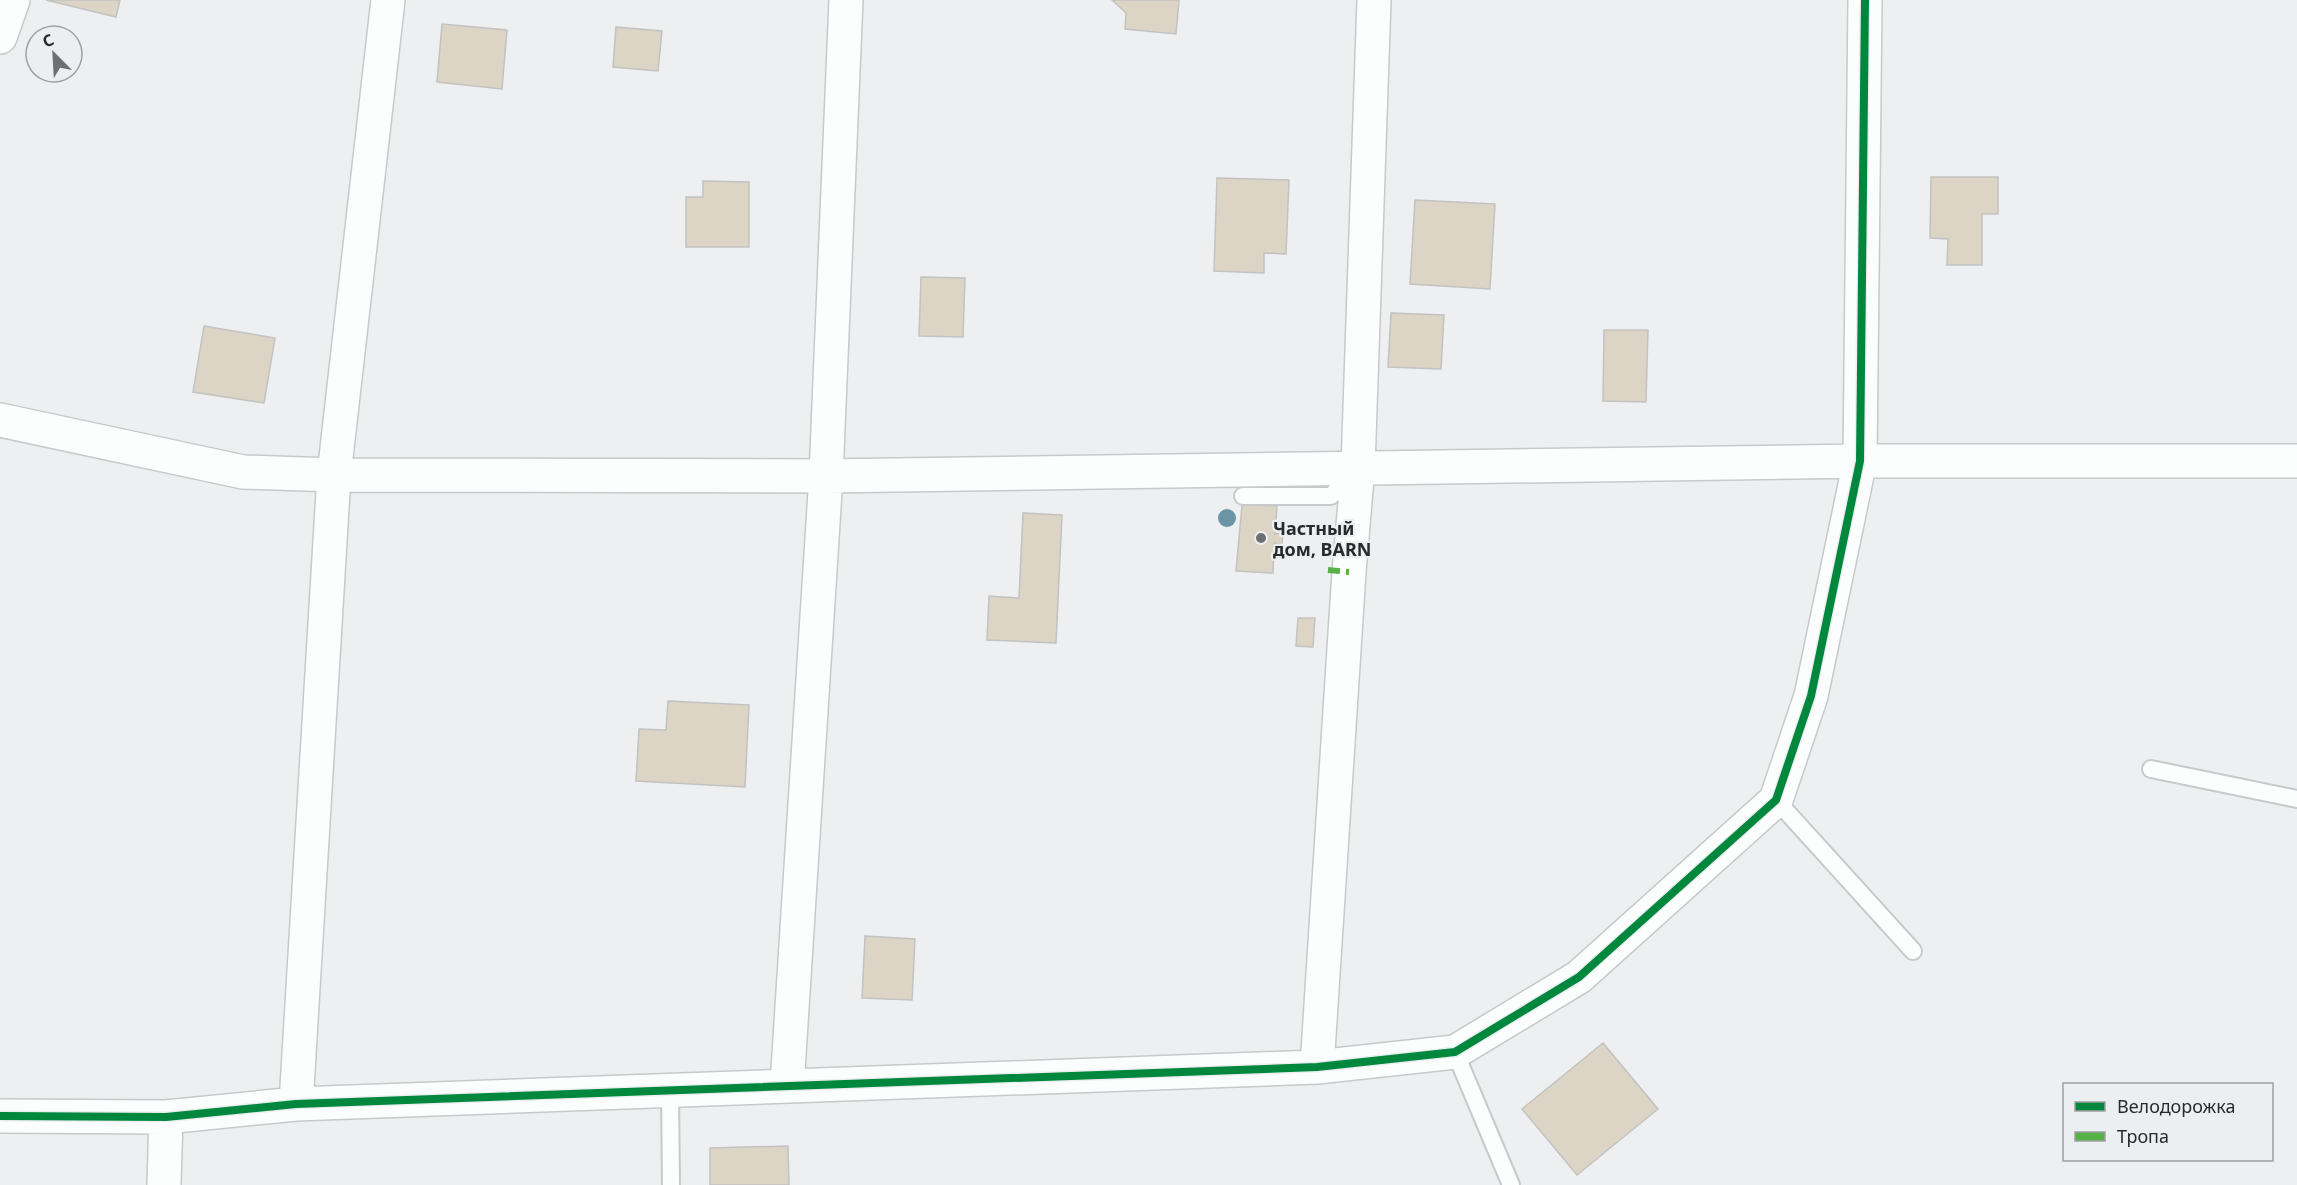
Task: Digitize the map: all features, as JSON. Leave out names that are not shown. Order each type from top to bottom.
[{"type":"street","points":[[0,38],[13,0]]},
{"type":"street","points":[[296,1104],[334,475],[388,0]]},
{"type":"street","points":[[787,1086],[826,476],[846,0]]},
{"type":"street","points":[[1317,1067],[1347,595],[1358,467],[1374,0]]},
{"type":"street","points":[[0,1116],[166,1117],[296,1104],[1317,1067],[1455,1052],[1579,977],[1776,800],[1811,696],[1860,461],[1864,0]]},
{"type":"street","points":[[0,420],[243,472],[334,475],[826,476],[1860,461],[2297,461]]},
{"type":"street","points":[[164,1185],[166,1117]]},
{"type":"lane","points":[[1243,496],[1330,496],[1358,467]]},
{"type":"lane","points":[[2151,769],[2297,799]]},
{"type":"lane","points":[[1776,800],[1913,951]]},
{"type":"lane","points":[[1455,1052],[1511,1185]]},
{"type":"lane","points":[[670,1091],[671,1185]]},
{"type":"building","points":[[46,0],[120,0],[116,17]]},
{"type":"building","points":[[1112,0],[1179,0],[1176,34],[1125,29],[1126,13]]},
{"type":"building","points":[[442,24],[507,30],[502,89],[437,82]]},
{"type":"building","points":[[616,27],[662,31],[658,71],[613,67]]},
{"type":"building","points":[[1931,177],[1998,177],[1998,214],[1982,214],[1982,265],[1947,265],[1948,239],[1930,238]]},
{"type":"building","points":[[1217,178],[1289,180],[1286,254],[1264,253],[1264,273],[1214,271]]},
{"type":"building","points":[[703,181],[749,182],[749,247],[686,247],[686,197],[703,197]]},
{"type":"building","points":[[1415,200],[1495,204],[1490,289],[1410,284]]},
{"type":"building","points":[[921,277],[965,278],[963,337],[919,336]]},
{"type":"building","points":[[1391,313],[1444,315],[1441,369],[1388,367]]},
{"type":"building","points":[[204,326],[275,338],[264,403],[193,392]]},
{"type":"building","points":[[1604,330],[1648,330],[1646,402],[1603,401]]},
{"type":"building","name":"Частный дом, BARN","points":[[1242,505],[1277,506],[1275,534],[1283,533],[1282,544],[1274,543],[1273,573],[1236,571]]},
{"type":"building","points":[[1023,513],[1062,515],[1056,643],[987,640],[989,596],[1019,598]]},
{"type":"building","points":[[1298,618],[1315,618],[1313,647],[1296,646]]},
{"type":"building","points":[[668,701],[749,705],[745,787],[636,781],[639,729],[666,730]]},
{"type":"building","points":[[865,936],[915,939],[912,1000],[862,998]]},
{"type":"building","points":[[1603,1043],[1658,1109],[1577,1175],[1522,1109]]},
{"type":"building","points":[[788,1146],[789,1185],[710,1185],[710,1148]]},
{"type":"marked path","points":[[1328,570],[1349,572]]},
{"type":"cycle path","points":[[0,1116],[166,1117],[296,1104],[1317,1067],[1455,1052],[1579,977],[1776,800],[1811,696],[1860,461],[1865,0]]},
{"type":"place","name":"Частный дом, BARN","points":[[1261,538]]}]
